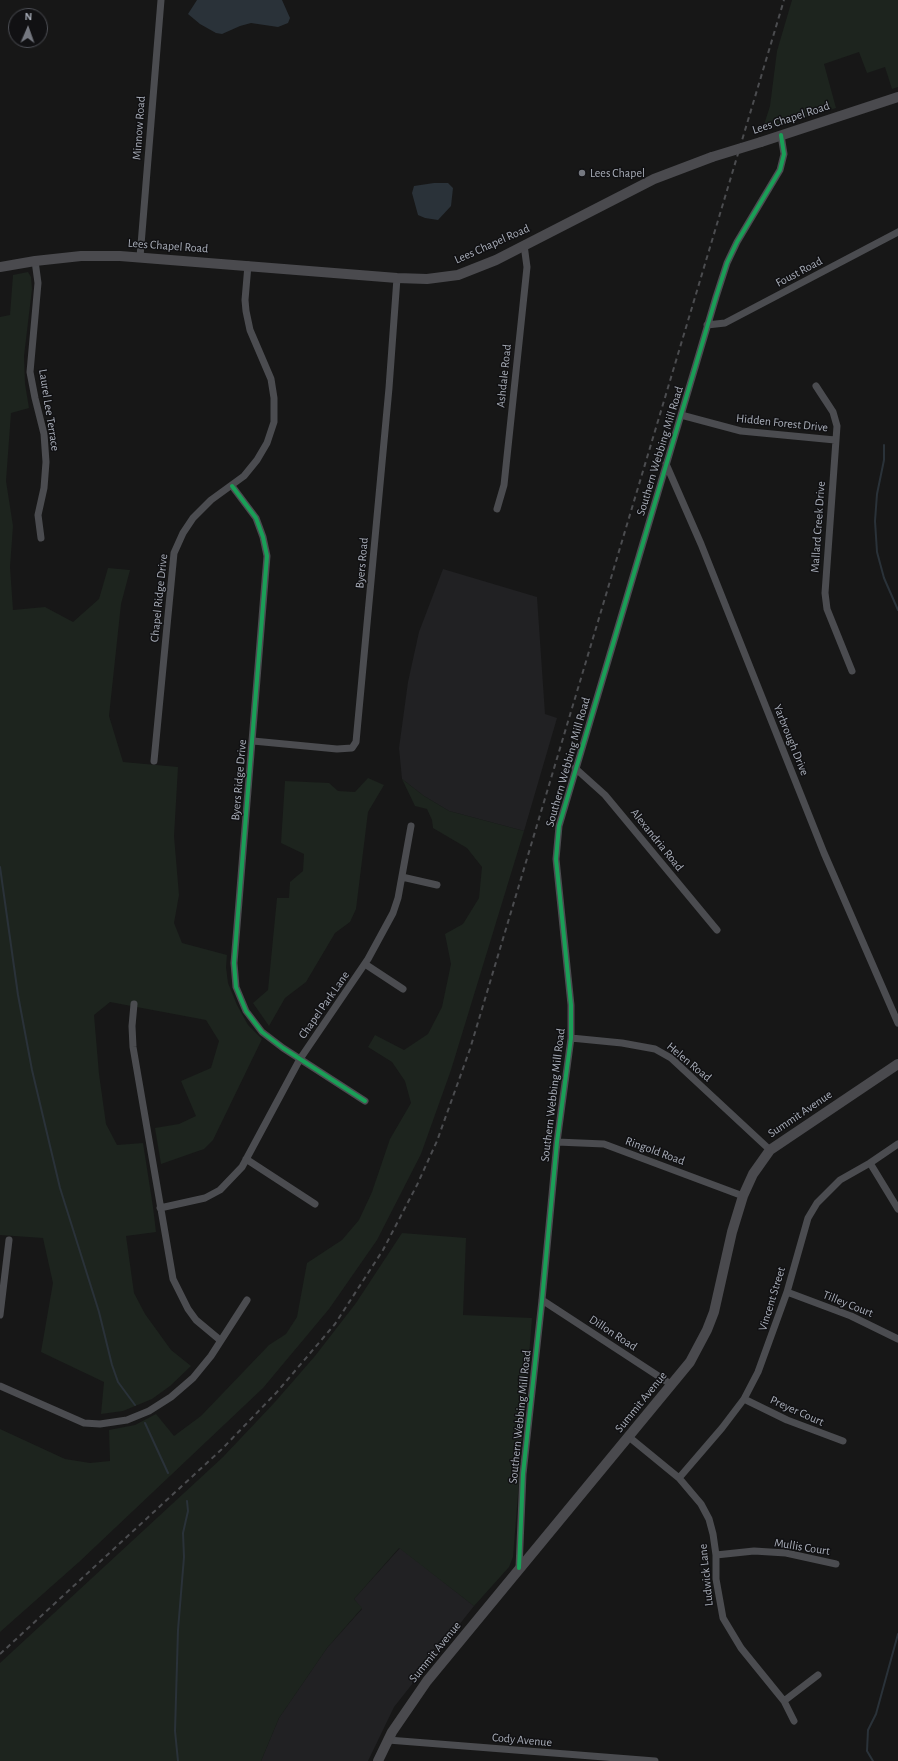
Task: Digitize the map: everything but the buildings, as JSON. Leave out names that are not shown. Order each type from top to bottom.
[{"type":"main road","name":"Lees Chapel Road","points":[[0,268],[35,261],[81,256],[140,257],[397,278],[427,279],[458,274],[496,260],[654,179],[712,157],[898,97]]},
{"type":"main road","name":"Summit Avenue","points":[[378,1761],[388,1740],[407,1709],[427,1681],[690,1362],[707,1330],[720,1290],[732,1232],[743,1196],[753,1174],[770,1150],[898,1064]]},
{"type":"street","name":"Minnow Road","points":[[140,257],[161,0]]},
{"type":"street","name":"Southern Webbing Mill Road","points":[[519,1568],[523,1474],[542,1300],[556,1142],[571,1038],[572,1005],[556,859],[559,826],[707,325],[727,263],[737,242],[780,170],[784,154],[781,135]]},
{"type":"street","name":"Foust Road","points":[[707,325],[725,322],[898,232]]},
{"type":"street","name":"Ashdale Road","points":[[497,509],[504,485],[527,267],[524,245]]},
{"type":"street","name":"Laurel Lee Terrace","points":[[35,261],[38,283],[30,372],[44,434],[46,462],[44,488],[38,515],[41,538]]},
{"type":"street","name":"Chapel Ridge Drive","points":[[154,761],[174,553],[183,533],[193,518],[211,500],[244,476],[257,460],[267,443],[274,422],[274,398],[271,379],[250,330],[246,312],[245,300],[248,265]]},
{"type":"street","name":"Byers Road","points":[[253,741],[337,749],[352,748],[356,742],[389,388],[397,278]]},
{"type":"street","name":"Mallard Creek Drive","points":[[816,386],[833,412],[837,426],[825,593],[828,609],[852,670]]},
{"type":"street","name":"Hidden Forest Drive","points":[[681,415],[741,431],[835,440]]},
{"type":"street","name":"Yarbrough Drive","points":[[666,464],[701,544],[824,853],[898,1023]]},
{"type":"street","name":"Byers Ridge Drive","points":[[232,486],[256,518],[264,537],[267,556],[234,963],[236,987],[246,1011],[262,1032],[300,1059],[365,1101]]},
{"type":"street","name":"Alexandria Road","points":[[575,768],[606,795],[717,930]]},
{"type":"street","name":"Chapel Park Lane","points":[[160,1208],[205,1198],[220,1190],[238,1172],[300,1059],[365,964],[393,913],[412,826]]},
{"type":"street","points":[[402,877],[436,885]]},
{"type":"street","points":[[365,964],[403,989]]},
{"type":"street","points":[[134,1004],[132,1026],[133,1047],[170,1267],[181,1297],[196,1320],[220,1340]]},
{"type":"street","name":"Helen Road","points":[[571,1038],[622,1043],[655,1049],[671,1058],[770,1150]]},
{"type":"street","name":"Ringold Road","points":[[556,1142],[604,1144],[743,1196]]},
{"type":"street","name":"Vincent Street","points":[[679,1478],[722,1428],[744,1399],[766,1354],[787,1292],[808,1218],[817,1203],[840,1180],[870,1163],[898,1144]]},
{"type":"street","points":[[246,1159],[315,1204]]},
{"type":"street","points":[[870,1163],[898,1209]]},
{"type":"street","points":[[0,1315],[9,1240]]},
{"type":"street","name":"Tilley Court","points":[[787,1292],[850,1316],[898,1340]]},
{"type":"street","points":[[0,1386],[84,1423],[115,1423],[127,1420],[149,1411],[171,1397],[193,1378],[211,1356],[247,1300]]},
{"type":"street","name":"Dillon Road","points":[[542,1300],[672,1385]]},
{"type":"street","name":"Preyer Court","points":[[744,1399],[787,1420],[843,1441]]},
{"type":"street","name":"Ludwick Lane","points":[[629,1437],[679,1478],[693,1492],[709,1519],[716,1555],[716,1579],[723,1618],[741,1648],[784,1701],[794,1721]]},
{"type":"street","name":"Mullis Court","points":[[716,1555],[754,1551],[786,1553],[836,1564]]},
{"type":"street","points":[[784,1701],[818,1675]]},
{"type":"street","name":"Cody Avenue","points":[[388,1740],[615,1760],[655,1761]]},
{"type":"street","points":[[533,1761],[534,1753]]},
{"type":"shaded area","points":[[197,0],[282,0],[290,18],[288,23],[278,27],[251,23],[222,34],[216,33],[200,24],[188,14]]},
{"type":"shaded area","points":[[792,0],[898,0],[898,87],[892,89],[885,67],[867,73],[859,52],[824,64],[836,108],[762,131],[770,106],[777,51]]},
{"type":"shaded area","points":[[434,183],[448,183],[453,188],[451,206],[438,220],[425,218],[418,215],[412,193],[414,186]]},
{"type":"shaded area","points":[[28,272],[31,277],[32,289],[24,356],[25,384],[29,408],[11,413],[6,481],[13,526],[10,567],[13,610],[45,607],[73,622],[99,599],[108,568],[130,570],[121,604],[109,716],[123,762],[178,767],[174,836],[179,895],[174,923],[182,943],[227,955],[226,967],[228,983],[237,1005],[248,1025],[262,1039],[213,1140],[204,1149],[161,1164],[155,1128],[179,1124],[196,1116],[181,1081],[211,1068],[219,1041],[206,1020],[110,1002],[94,1015],[99,1074],[106,1124],[117,1145],[143,1143],[153,1207],[156,1232],[126,1236],[134,1293],[145,1314],[171,1350],[191,1366],[170,1386],[152,1399],[123,1411],[101,1414],[104,1382],[41,1352],[53,1283],[43,1238],[0,1235],[0,317],[10,315],[13,275]]},
{"type":"shaded area","points":[[443,569],[537,597],[545,714],[557,718],[524,831],[449,811],[424,796],[402,779],[399,748],[408,682],[419,632]]},
{"type":"shaded area","points":[[368,778],[384,785],[368,812],[356,909],[350,922],[335,933],[306,982],[285,998],[269,1026],[253,1003],[268,990],[277,898],[289,898],[290,882],[303,871],[304,854],[281,843],[285,781],[329,783],[338,791],[355,792]]},
{"type":"shaded area","points":[[402,779],[424,796],[449,811],[524,831],[451,1070],[421,1154],[377,1240],[329,1309],[263,1388],[79,1562],[0,1632],[0,1429],[65,1459],[90,1463],[110,1461],[109,1430],[135,1425],[156,1414],[174,1436],[201,1416],[269,1345],[286,1334],[297,1317],[307,1263],[342,1240],[359,1220],[372,1192],[390,1139],[411,1103],[405,1081],[392,1062],[368,1047],[375,1035],[404,1050],[428,1034],[442,1007],[451,964],[445,934],[463,924],[479,898],[482,867],[467,848],[433,828],[432,820],[427,809],[415,806]]},
{"type":"shaded area","points":[[402,1233],[466,1238],[463,1315],[532,1318],[513,1557],[509,1567],[474,1606],[399,1548],[354,1599],[362,1608],[327,1648],[279,1718],[261,1761],[0,1761],[0,1663],[223,1457],[275,1402],[315,1356],[356,1303]]},
{"type":"shaded area","points":[[400,1548],[474,1606],[394,1707],[368,1761],[261,1761],[279,1718],[327,1648],[362,1609],[354,1599]]},
{"type":"waterway","points":[[884,445],[884,460],[877,494],[875,521],[877,552],[884,578],[898,610]]},
{"type":"waterway","points":[[0,867],[18,995],[32,1070],[60,1188],[99,1312],[112,1365],[118,1382],[135,1405]]},
{"type":"waterway","points":[[145,1423],[168,1473]]},
{"type":"waterway","points":[[178,1761],[175,1731],[178,1630],[184,1557],[183,1533],[188,1511],[187,1501]]},
{"type":"waterway","points":[[873,1761],[867,1751],[868,1730],[876,1714],[898,1634]]},
{"type":"railway","points":[[0,1654],[222,1449],[277,1392],[335,1324],[383,1250],[417,1185],[437,1141],[470,1049],[784,0]]},
{"type":"cycle path","points":[[519,1568],[523,1474],[557,1142],[571,1038],[571,1005],[556,859],[559,826],[716,297],[727,263],[737,242],[780,170],[784,154],[781,135]]},
{"type":"cycle path","points":[[232,486],[256,518],[263,537],[267,556],[234,963],[236,987],[246,1011],[262,1032],[283,1048],[365,1101]]},
{"type":"place","name":"Lees Chapel","points":[[582,173]]}]
